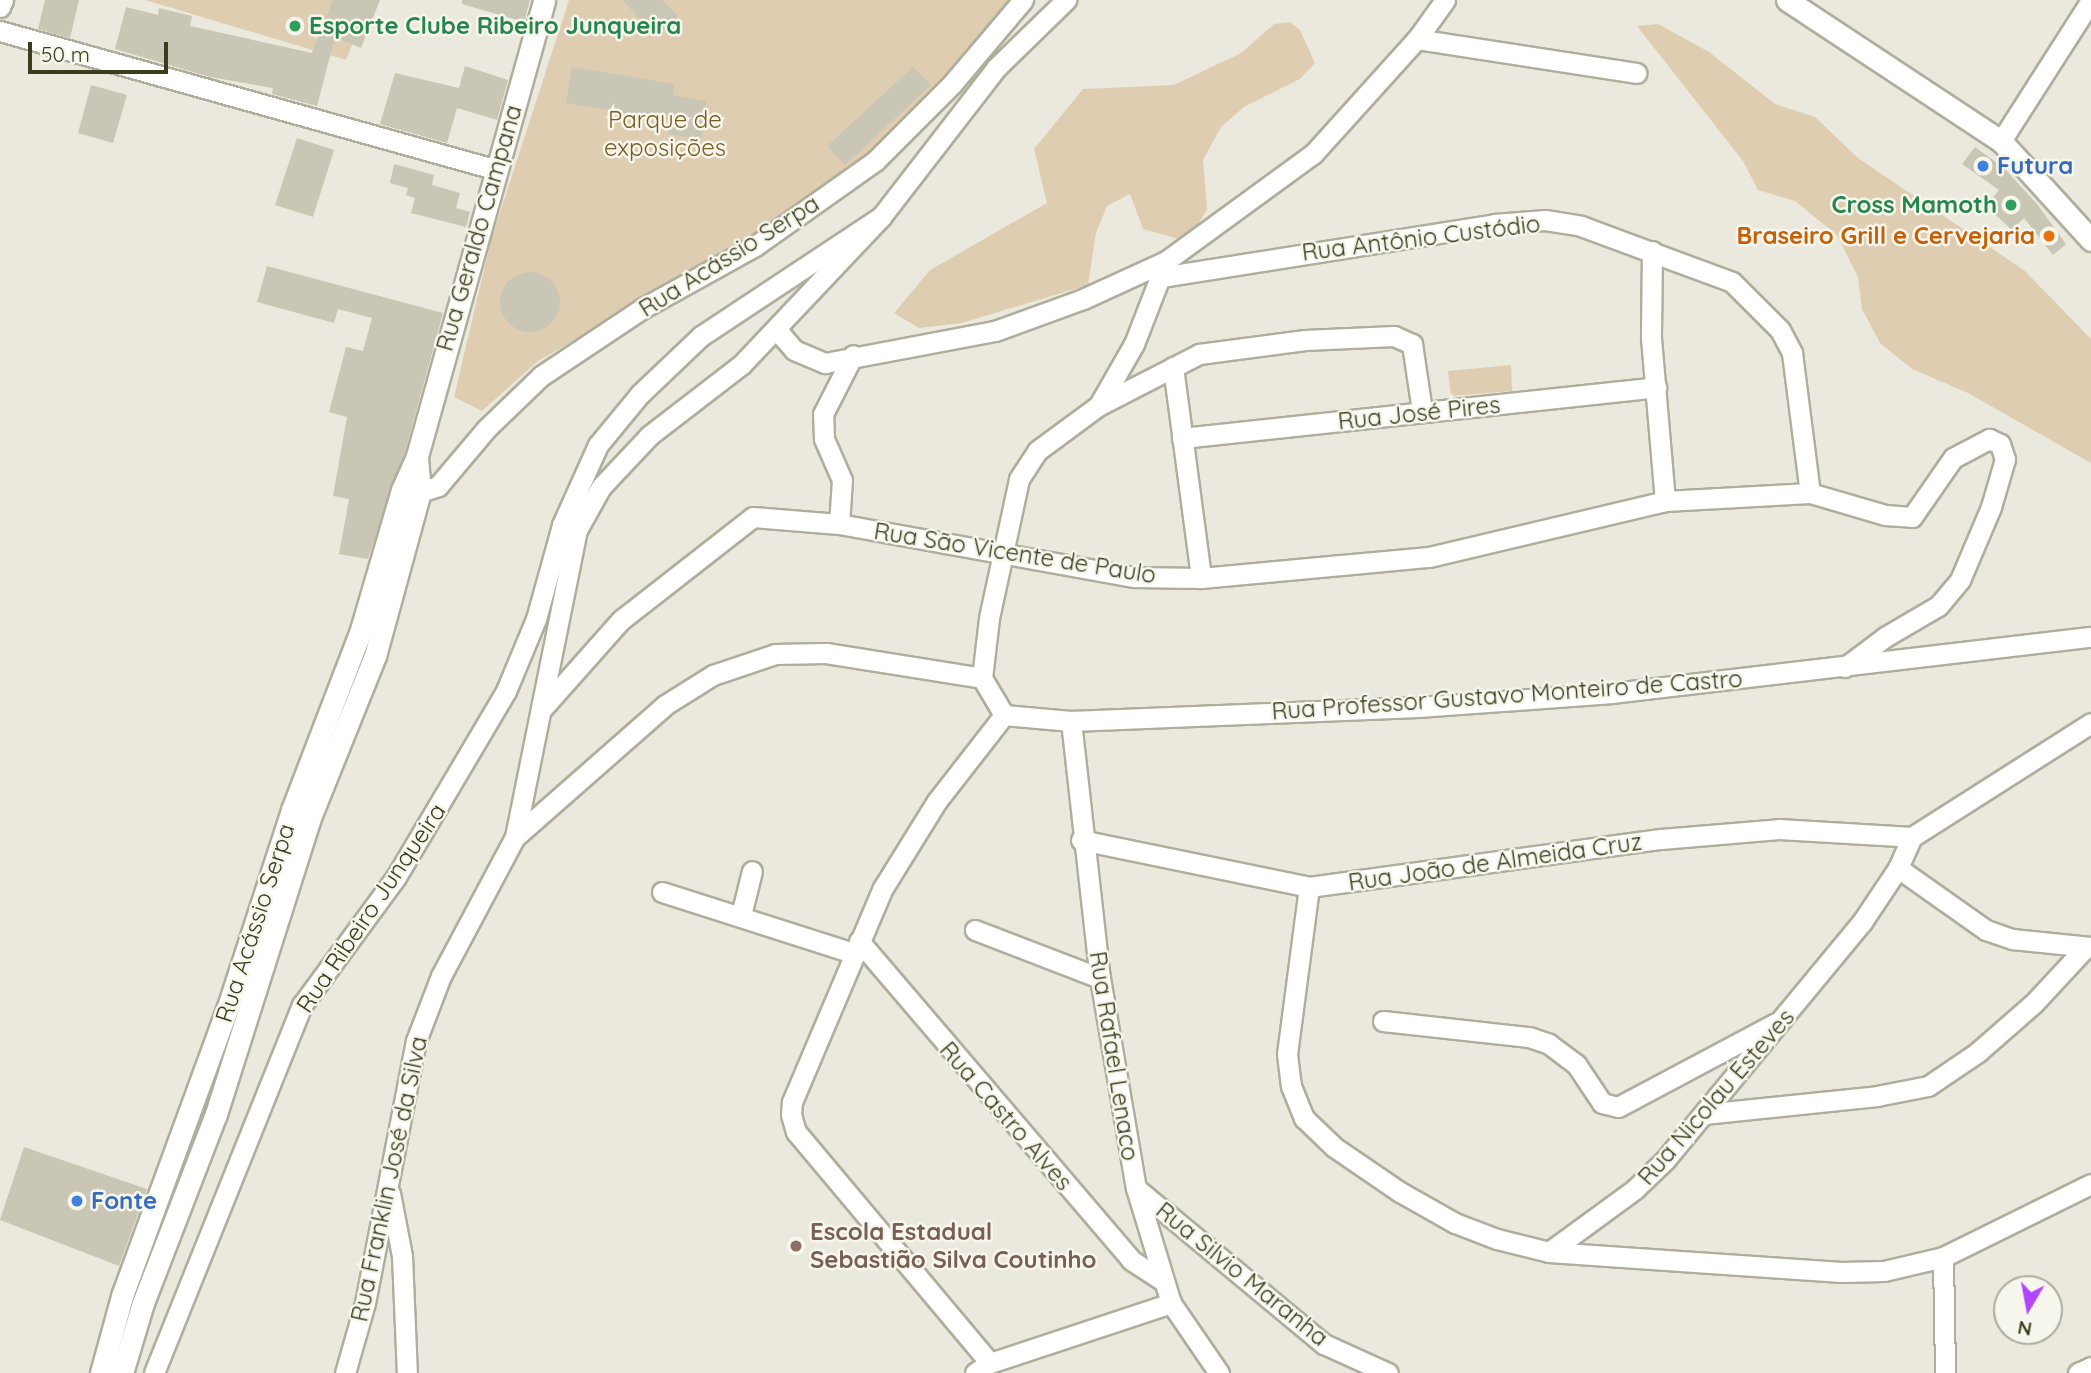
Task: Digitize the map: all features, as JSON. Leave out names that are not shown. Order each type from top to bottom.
[{"type":"street","points":[[0,7],[3,0]]},
{"type":"street","name":"Rua Geraldo Campana","points":[[411,491],[417,456],[494,169],[544,0]]},
{"type":"street","name":"Rua Acássio Serpa","points":[[101,1373],[122,1296],[301,815],[361,630],[411,491],[438,486],[455,470],[486,428],[541,376],[643,308],[755,246],[875,161],[952,84],[1023,0]]},
{"type":"street","points":[[569,528],[601,487],[650,435],[741,365],[776,329],[881,217],[996,68],[1066,0]]},
{"type":"street","points":[[776,329],[809,360],[825,363],[853,355],[995,331],[1163,269],[1313,154],[1417,39],[1445,0]]},
{"type":"street","points":[[1787,0],[2001,141],[2091,240]]},
{"type":"street","points":[[2001,141],[2091,0]]},
{"type":"street","points":[[0,31],[494,169]]},
{"type":"street","points":[[1417,39],[1636,73]]},
{"type":"street","points":[[515,836],[541,710],[569,528],[598,445],[640,394],[701,336],[881,217]]},
{"type":"street","name":"Rua Antônio Custódio","points":[[1163,269],[1545,220],[1581,226],[1732,282],[1780,330],[1792,353],[1810,493]]},
{"type":"street","points":[[1652,251],[1656,387],[1665,500]]},
{"type":"street","points":[[1098,406],[1134,344],[1163,269]]},
{"type":"street","points":[[1171,1303],[983,1368],[796,1132],[791,1115],[792,1102],[883,888],[937,801],[1004,715],[982,678],[989,618],[1005,554],[1019,479],[1037,451],[1098,406],[1199,354],[1265,345],[1404,336],[1412,344],[1422,411]]},
{"type":"street","points":[[839,524],[842,480],[824,439],[823,414],[853,355]]},
{"type":"street","points":[[1173,367],[1202,578]]},
{"type":"street","name":"Rua José Pires","points":[[1182,438],[1656,387]]},
{"type":"street","name":"Rua São Vicente de Paulo","points":[[541,710],[621,620],[747,520],[764,516],[839,524],[1134,577],[1202,578],[1429,557],[1665,500],[1810,493],[1885,515],[1912,517],[1953,458],[1989,439],[2005,450],[1991,507],[1960,580],[1938,606],[1885,637],[1845,667]]},
{"type":"street","name":"Rua Ribeiro Junqueira","points":[[154,1373],[302,1005],[396,877],[506,691],[569,528]]},
{"type":"street","name":"Rua Professor Gustavo Monteiro de Castro","points":[[1004,715],[1072,721],[1432,706],[1612,693],[2091,637]]},
{"type":"street","points":[[515,836],[562,799],[619,743],[713,675],[775,654],[826,653],[982,678]]},
{"type":"street","name":"Rua Rafael Lenaco","points":[[1072,721],[1081,840],[1100,978],[1136,1188],[1171,1303],[1219,1373]]},
{"type":"street","points":[[1912,837],[2091,723]]},
{"type":"street","name":"Rua Acássio Serpa","points":[[122,1373],[248,1014],[301,815]]},
{"type":"street","name":"Rua João de Almeida Cruz","points":[[1081,840],[1308,887],[1661,839],[1779,829],[1912,837]]},
{"type":"street","name":"Rua Franklin José da Silva","points":[[345,1373],[365,1303],[416,1041],[441,976],[515,836]]},
{"type":"street","name":"Rua Nicolau Esteves","points":[[1549,1252],[1635,1189],[1704,1114],[1787,1018],[1898,868],[1912,837]]},
{"type":"street","points":[[1898,868],[1986,930],[2012,939],[2089,947]]},
{"type":"street","points":[[741,915],[752,871]]},
{"type":"street","points":[[1308,887],[1287,1054],[1291,1086],[1304,1118],[1334,1147],[1455,1223],[1549,1252],[1841,1272],[1884,1271],[1943,1257],[2091,1184]]},
{"type":"street","points":[[662,892],[856,947]]},
{"type":"street","points":[[975,930],[1100,978]]},
{"type":"street","name":"Rua Castro Alves","points":[[856,947],[1131,1260],[1163,1281]]},
{"type":"street","points":[[1704,1114],[1877,1096],[1928,1086],[1987,1044],[2089,947]]},
{"type":"street","points":[[228,1007],[248,1014]]},
{"type":"street","points":[[1382,1021],[1529,1038],[1549,1044],[1576,1064],[1602,1103],[1618,1108],[1787,1018]]},
{"type":"street","points":[[387,1180],[402,1256],[407,1373]]},
{"type":"street","name":"Rua Silvio Maranha","points":[[1136,1188],[1324,1344],[1388,1373]]},
{"type":"street","points":[[1943,1257],[1945,1373]]},
{"type":"street","points":[[2078,1373],[2091,1367]]},
{"type":"green space","name":"Esporte Clube Ribeiro Junqueira","points":[[145,0],[370,0],[346,60]]},
{"type":"green space","name":"Parque de exposições","points":[[569,0],[1015,0],[962,66],[880,144],[825,188],[754,237],[538,361],[482,411],[454,397],[491,240]]},
{"type":"green space","points":[[1290,22],[1300,30],[1315,63],[1300,79],[1244,107],[1221,127],[1203,160],[1207,210],[1196,227],[1179,239],[1143,229],[1130,194],[1107,206],[1096,233],[1088,285],[962,323],[919,328],[894,313],[930,270],[1047,203],[1034,149],[1083,89],[1174,85],[1241,53],[1274,24]]},
{"type":"green space","points":[[1658,24],[1709,52],[1775,104],[1815,117],[1858,158],[2025,271],[2091,339],[2091,463],[1968,393],[1912,369],[1880,343],[1862,309],[1858,277],[1837,235],[1795,201],[1758,190],[1743,161],[1637,26]]},
{"type":"green space","points":[[1511,365],[1512,391],[1451,396],[1448,371]]},
{"type":"building","points":[[45,0],[79,0],[70,38],[38,29]]},
{"type":"building","points":[[333,0],[380,0],[361,48],[335,37],[317,106],[272,94],[273,88],[210,77],[115,49],[126,7],[158,15],[159,8],[192,16],[190,26],[312,53]]},
{"type":"building","points":[[462,0],[530,0],[524,22],[462,4]]},
{"type":"building","points":[[622,0],[662,0],[678,16],[656,36]]},
{"type":"building","points":[[465,66],[508,80],[497,120],[457,108],[447,143],[380,124],[395,73],[459,88]]},
{"type":"building","points":[[572,67],[674,84],[673,95],[707,101],[701,139],[668,134],[670,121],[566,103]]},
{"type":"building","points":[[913,67],[931,85],[845,165],[827,146]]},
{"type":"building","points":[[91,85],[127,95],[113,143],[78,133]]},
{"type":"building","points":[[297,138],[334,150],[313,217],[275,205]]},
{"type":"building","points":[[1975,147],[2004,168],[2037,204],[2066,244],[2053,255],[2024,218],[2012,230],[1986,206],[1999,190],[1962,164]]},
{"type":"building","points":[[394,164],[434,175],[432,185],[460,193],[456,208],[470,212],[466,227],[411,213],[415,198],[406,195],[408,188],[390,183]]},
{"type":"building","points":[[267,266],[443,313],[405,452],[368,559],[339,554],[349,499],[333,496],[347,417],[329,412],[346,347],[363,351],[372,318],[338,309],[334,323],[257,302]]},
{"type":"building","points":[[530,272],[551,281],[560,302],[551,323],[530,332],[509,323],[500,302],[509,281]]},
{"type":"building","name":"Fonte","points":[[24,1147],[147,1189],[119,1266],[0,1220]]},
{"type":"place","name":"Esporte Clube Ribeiro Junqueira","points":[[295,26]]},
{"type":"place","name":"Futura","points":[[1983,166]]},
{"type":"place","name":"Cross Mamoth","points":[[2011,205]]},
{"type":"place","name":"Braseiro Grill e Cervejaria","points":[[2049,236]]},
{"type":"place","name":"Fonte","points":[[77,1201]]},
{"type":"place","name":"Escola Estadual Sebastião Silva Coutinho","points":[[796,1246]]}]
